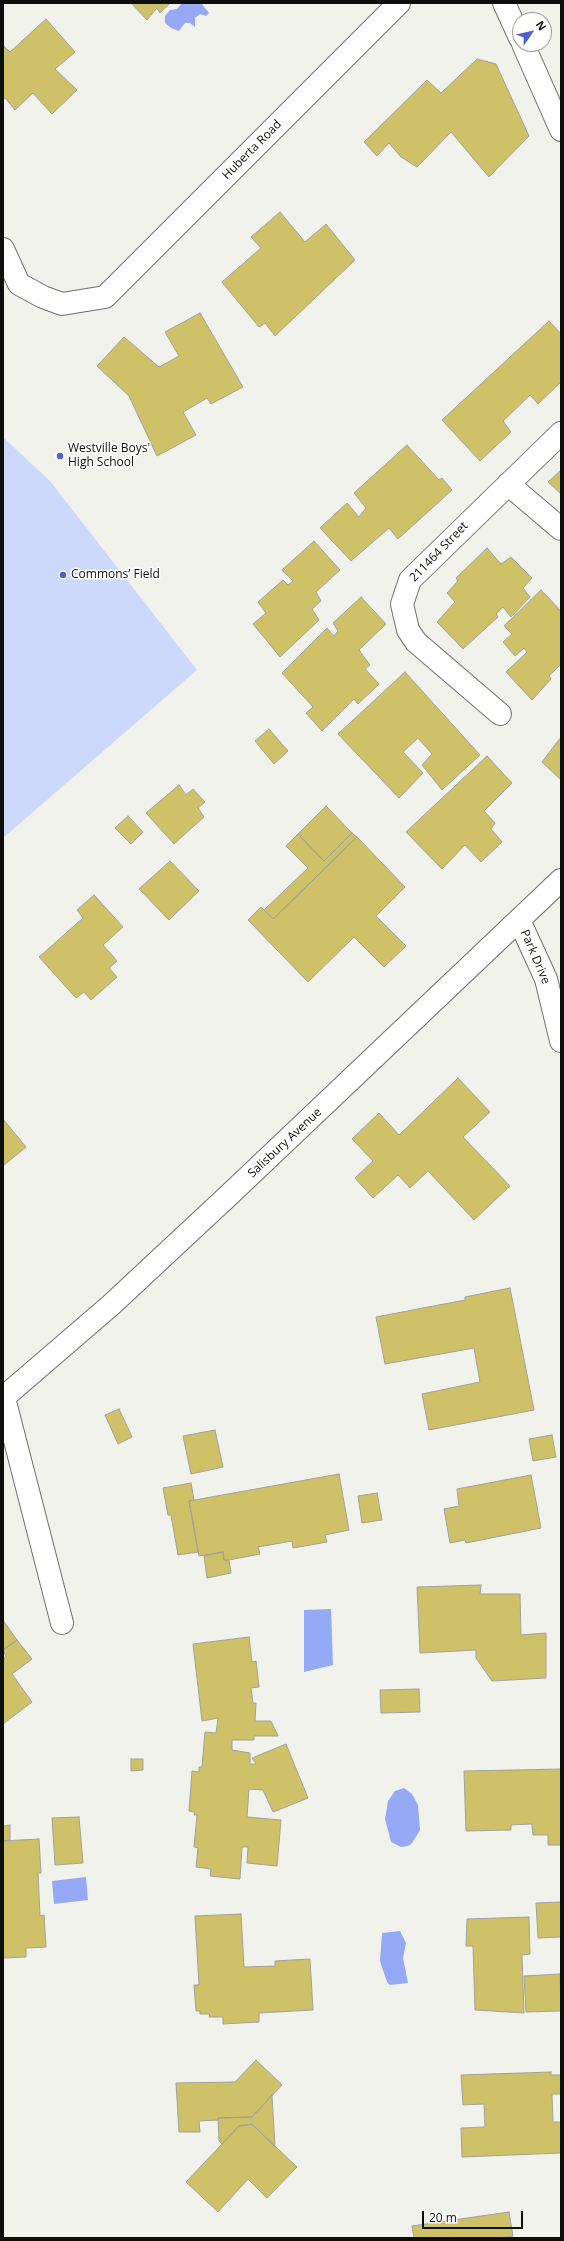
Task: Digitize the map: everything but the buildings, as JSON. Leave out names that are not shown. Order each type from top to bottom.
[{"type":"street","name":"Huberta Road","points":[[3,249],[19,284],[43,297],[62,304],[105,297],[399,3]]},
{"type":"street","points":[[504,3],[512,20]]},
{"type":"street","points":[[526,52],[561,130]]},
{"type":"street","name":"211464 Street","points":[[500,714],[416,642],[408,630],[402,604],[410,580],[561,433]]},
{"type":"street","points":[[508,484],[561,529]]},
{"type":"street","name":"Salisbury Avenue","points":[[3,1398],[128,1289],[322,1109],[561,880]]},
{"type":"street","name":"Park Drive","points":[[519,920],[546,978],[561,1041]]},
{"type":"street","points":[[3,1398],[62,1623]]},
{"type":"shaded area","name":"Commons’ Field","points":[[3,437],[50,481],[197,670],[3,838]]},
{"type":"water","points":[[182,3],[201,3],[209,13],[206,16],[200,14],[195,18],[195,27],[190,23],[185,23],[179,31],[171,28],[165,23],[165,16],[170,10],[177,9]]},
{"type":"water","points":[[331,1609],[333,1665],[304,1672],[304,1610]]},
{"type":"water","points":[[404,1788],[412,1794],[418,1805],[420,1830],[412,1843],[408,1846],[401,1847],[391,1842],[385,1819],[388,1801],[395,1791]]},
{"type":"water","points":[[86,1877],[88,1900],[54,1904],[52,1881]]},
{"type":"water","points":[[400,1931],[406,1943],[403,1958],[408,1983],[390,1985],[387,1982],[380,1961],[382,1933]]},
{"type":"place","name":"Westville Boys' High School","points":[[60,456]]},
{"type":"place","name":"Commons’ Field","points":[[63,575]]}]
